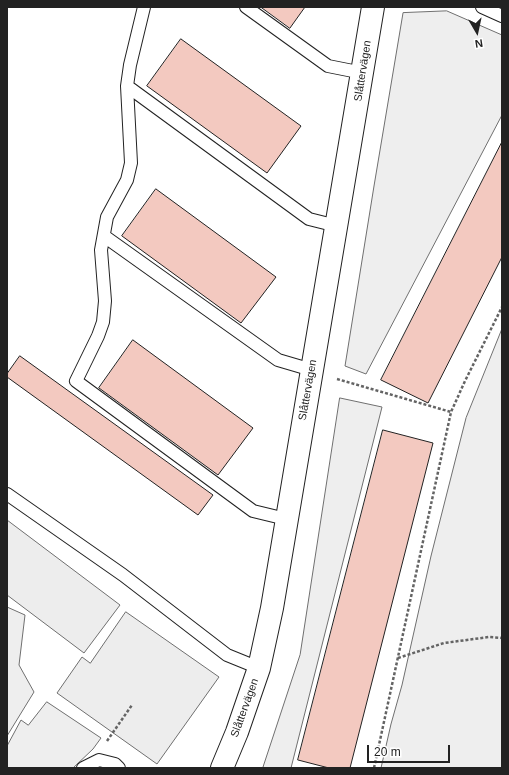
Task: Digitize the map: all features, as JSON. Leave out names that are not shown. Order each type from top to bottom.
[{"type":"street","name":"Slåttervägen","points":[[222,768],[237,732],[259,668],[272,608],[373,7]]},
{"type":"lane","points":[[144,7],[130,65],[127,86],[131,164],[127,180],[108,217],[101,250],[105,301],[103,322],[98,336],[76,381],[253,511],[286,519]]},
{"type":"lane","points":[[246,7],[328,66],[363,73]]},
{"type":"lane","points":[[482,7],[502,16]]},
{"type":"lane","points":[[127,86],[309,219],[337,226]]},
{"type":"lane","points":[[104,236],[278,360],[312,370]]},
{"type":"lane","points":[[7,494],[123,575],[227,655],[259,668]]},
{"type":"lane","points":[[83,768],[99,760],[115,764],[119,768]]},
{"type":"path","points":[[374,768],[451,412],[464,382],[502,307]]},
{"type":"path","points":[[338,379],[451,412]]},
{"type":"path","points":[[398,658],[444,643],[489,637],[502,638]]},
{"type":"path","points":[[99,760],[106,741],[132,705]]},
{"type":"shaded area","points":[[447,11],[502,35],[502,115],[366,374],[345,366],[403,13]]},
{"type":"shaded area","points":[[502,329],[502,768],[381,768],[402,685],[431,556],[466,418]]},
{"type":"shaded area","points":[[340,398],[382,407],[291,768],[265,768],[263,767],[300,655]]},
{"type":"shaded area","points":[[7,520],[120,605],[84,653],[7,595]]},
{"type":"shaded area","points":[[7,607],[25,615],[19,665],[34,692],[7,736]]},
{"type":"shaded area","points":[[126,612],[219,677],[157,764],[57,693],[82,657],[90,663]]},
{"type":"shaded area","points":[[47,702],[101,738],[93,749],[73,768],[7,768],[7,746],[21,720],[28,725]]},
{"type":"building","points":[[261,7],[305,7],[290,28]]},
{"type":"building","points":[[181,39],[301,126],[267,173],[147,86]]},
{"type":"building","points":[[502,142],[502,257],[428,403],[381,380]]},
{"type":"building","points":[[156,189],[276,277],[241,323],[122,236]]},
{"type":"building","points":[[133,340],[253,428],[218,475],[99,388]]},
{"type":"building","points":[[20,356],[213,495],[198,515],[7,377],[7,374]]},
{"type":"building","points":[[383,430],[433,443],[350,768],[329,768],[298,760]]}]
